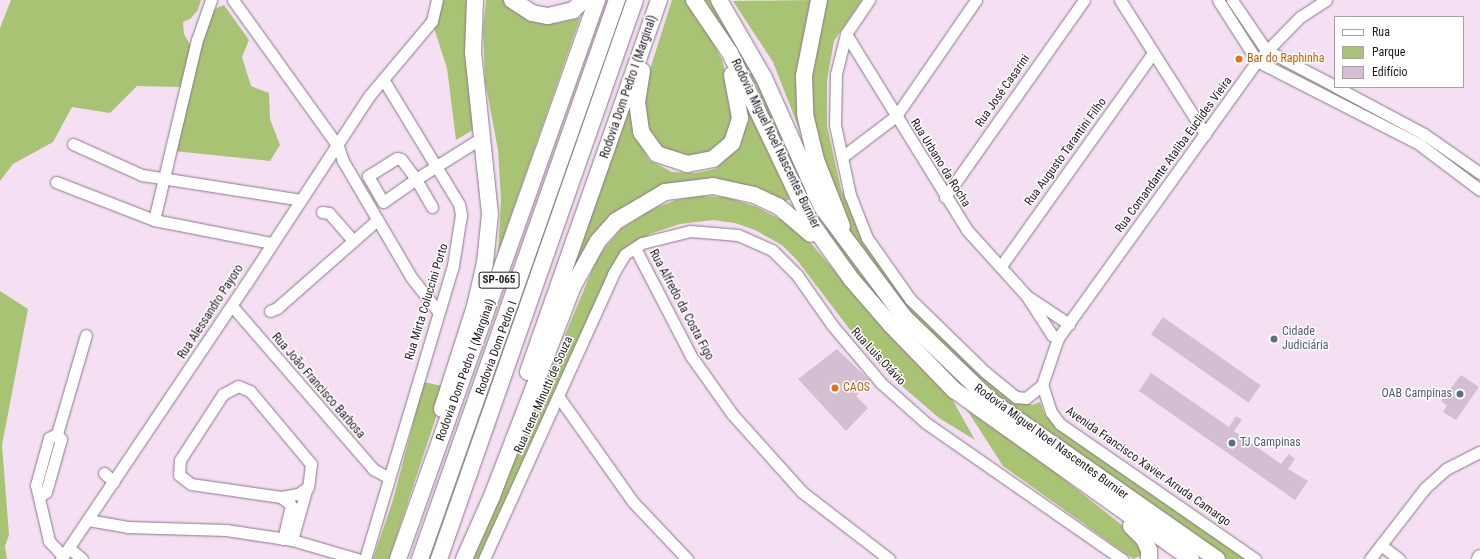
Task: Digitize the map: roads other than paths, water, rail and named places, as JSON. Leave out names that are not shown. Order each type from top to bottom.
[{"type":"highway","points":[[417,505],[430,447],[475,306],[485,263],[490,214],[473,53],[475,0]]},
{"type":"highway","points":[[512,0],[532,13],[548,16],[573,10],[584,0]]},
{"type":"highway","name":"Rodovia Dom Pedro I (Marginal)","points":[[398,559],[597,0]]},
{"type":"highway","name":"Rodovia Dom Pedro I","points":[[420,559],[617,0]]},
{"type":"highway","name":"Rodovia Dom Pedro I","points":[[439,559],[635,0]]},
{"type":"highway","name":"Rodovia Dom Pedro I (Marginal)","points":[[463,559],[659,0]]},
{"type":"highway","name":"Rodovia Miguel Noel Nascentes Burnier","points":[[719,0],[764,78],[807,179],[846,241],[904,317],[966,379],[991,400],[1216,559]]},
{"type":"highway","points":[[818,0],[804,76],[805,114],[816,160],[841,219],[846,241]]},
{"type":"highway","points":[[646,34],[648,46],[637,102],[638,120],[645,141],[657,154],[673,162],[687,164],[713,159],[732,143],[737,131],[740,107],[736,85],[727,59],[695,2]]},
{"type":"highway","name":"Rodovia Miguel Noel Nascentes Burnier","points":[[695,2],[730,53],[811,223],[852,280],[899,334],[954,390],[1109,503],[1191,559]]},
{"type":"highway","points":[[463,559],[492,496],[573,286],[598,240],[630,211],[665,192],[688,188],[712,186],[754,196],[796,218],[852,280]]},
{"type":"highway","points":[[1109,503],[1144,539],[1149,550],[1149,559]]},
{"type":"street","points":[[154,220],[197,40],[211,0]]},
{"type":"street","points":[[233,0],[338,146],[343,161],[411,277],[437,310]]},
{"type":"street","name":"Rua Alessandro Payoro","points":[[64,554],[232,306],[271,243],[383,79],[430,23],[437,0]]},
{"type":"street","points":[[869,0],[846,34],[836,74],[835,125],[850,195],[867,238],[910,299],[965,355],[1016,397],[1026,398],[1042,385]]},
{"type":"street","points":[[842,157],[896,116],[976,0]]},
{"type":"street","name":"Rua José Casarini","points":[[945,197],[1084,0]]},
{"type":"street","points":[[1120,0],[1152,54],[1205,134]]},
{"type":"street","points":[[1218,0],[1257,61],[1419,144],[1480,190]]},
{"type":"street","points":[[1232,0],[1266,50],[1334,86]]},
{"type":"street","name":"Rua Comandante Ataliba Euclides Vieira","points":[[1042,385],[1058,338],[1257,61],[1266,50],[1300,17],[1326,0]]},
{"type":"street","name":"Rua Urbano da Rocha","points":[[846,34],[945,197],[967,230],[1026,295],[1052,335],[1058,338]]},
{"type":"street","name":"Rua Augusto Tarantini Filho","points":[[1001,266],[1152,54]]},
{"type":"street","name":"Rua Mirta Coluccini Porto","points":[[365,559],[437,310],[459,243],[462,209],[383,79]]},
{"type":"street","points":[[1338,88],[1424,134],[1480,173]]},
{"type":"street","points":[[432,207],[416,179],[483,138]]},
{"type":"street","points":[[73,144],[142,175],[301,200]]},
{"type":"street","points":[[56,182],[154,220],[271,243]]},
{"type":"street","points":[[322,212],[329,213],[353,241]]},
{"type":"street","points":[[270,311],[277,308],[377,220]]},
{"type":"street","name":"Rua Luis Otávio","points":[[635,248],[642,243],[665,235],[690,231],[720,231],[738,235],[772,250],[797,275],[832,325],[868,368],[898,398],[932,427],[1122,559]]},
{"type":"street","name":"Rua Irene Minutti de Souza","points":[[484,559],[613,274],[625,254],[635,248]]},
{"type":"street","name":"Rua Alfredo da Costa Figo","points":[[635,248],[691,356],[733,415],[802,492],[889,559]]},
{"type":"street","name":"Rua Urbano da Rocha","points":[[1026,295],[1068,324]]},
{"type":"street","name":"Rua João Francisco Barbosa","points":[[232,306],[373,469],[389,478]]},
{"type":"street","points":[[82,559],[64,554],[49,541],[40,496],[46,492],[61,439],[57,434],[86,335]]},
{"type":"street","name":"Avenida Francisco Xavier Arruda Camargo","points":[[1042,385],[1051,412],[1060,424],[1254,559]]},
{"type":"street","points":[[288,539],[308,487],[312,473],[306,456],[250,391],[238,386],[232,387],[223,394],[180,460],[179,475],[191,484],[281,497],[298,494],[308,487]]},
{"type":"street","points":[[558,396],[633,502],[687,559]]},
{"type":"street","points":[[1370,559],[1425,488],[1446,469],[1480,452]]},
{"type":"street","points":[[104,473],[114,482]]},
{"type":"street","points":[[281,497],[291,505],[288,539]]},
{"type":"street","points":[[88,520],[127,527],[226,530],[288,539],[356,559]]},
{"type":"street","points":[[1381,545],[1399,559]]},
{"type":"place","name":"Bar do Raphinha","points":[[1239,59]]},
{"type":"place","name":"Cidade Judiciária","points":[[1274,339]]},
{"type":"place","name":"CAOS","points":[[835,388]]},
{"type":"place","name":"OAB Campinas","points":[[1460,394]]},
{"type":"place","name":"TJ Campinas","points":[[1232,443]]}]
